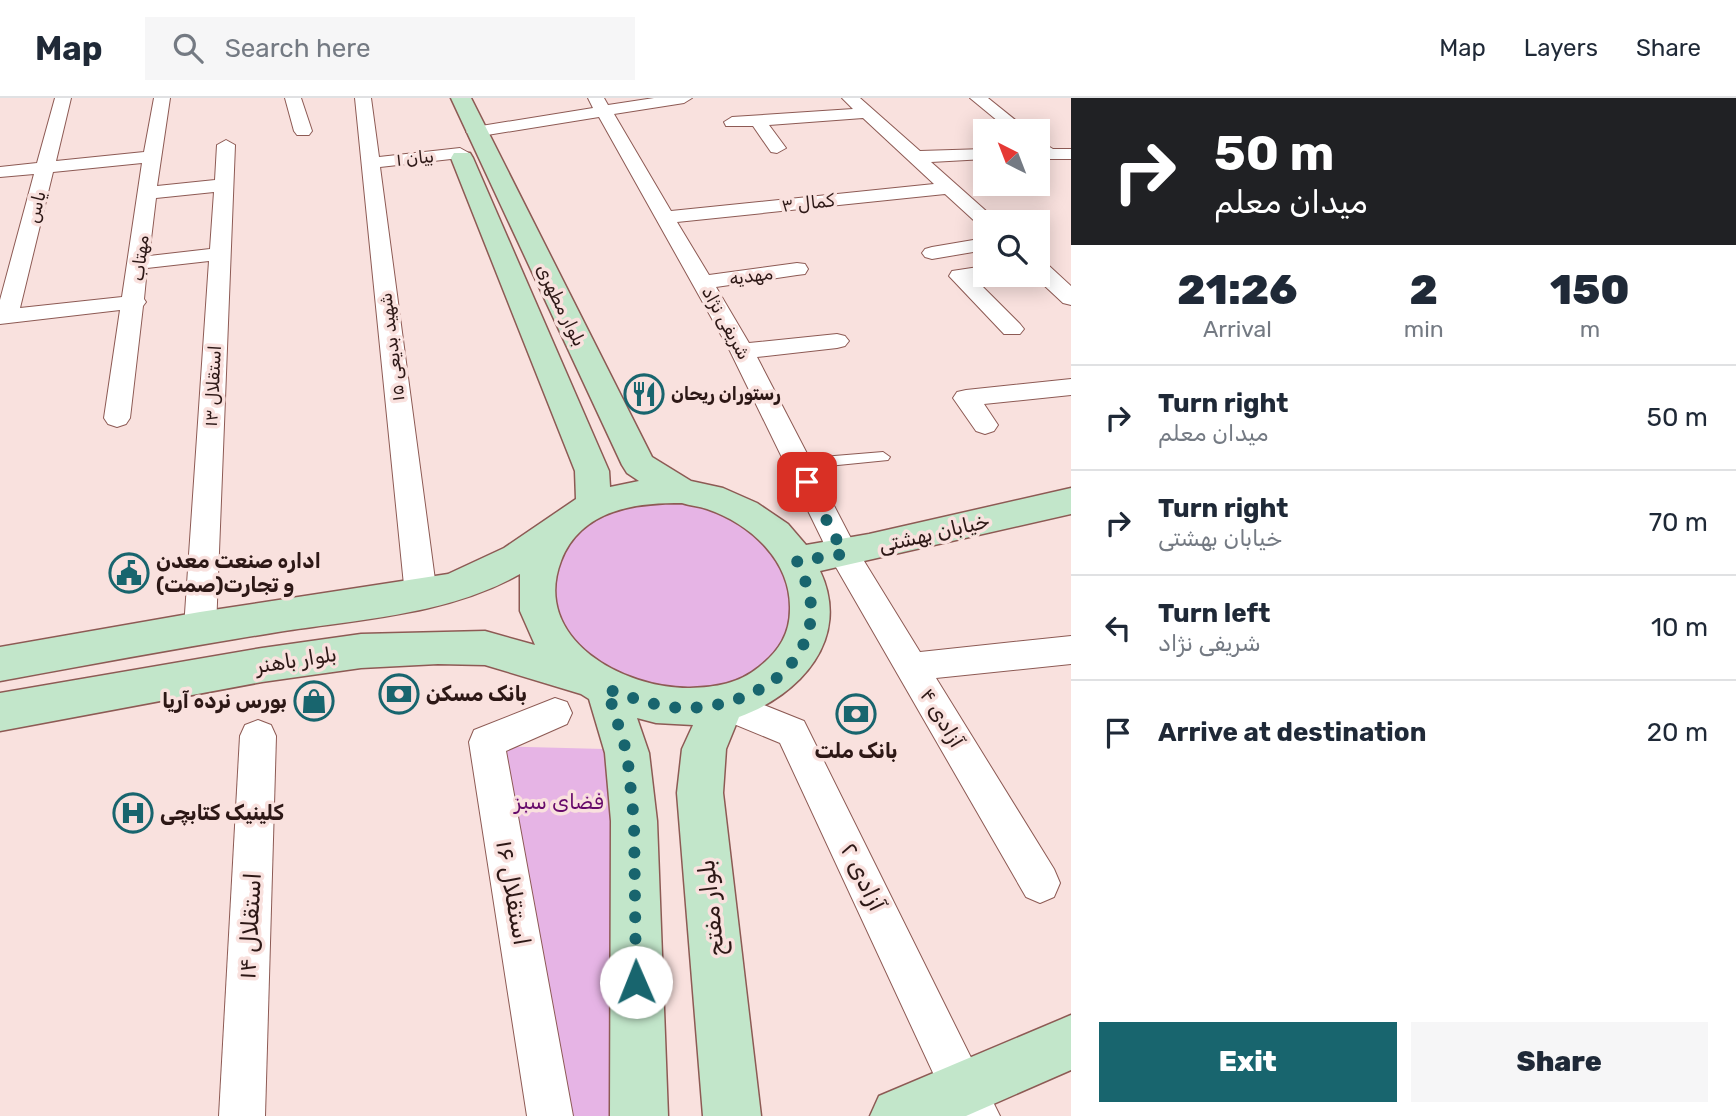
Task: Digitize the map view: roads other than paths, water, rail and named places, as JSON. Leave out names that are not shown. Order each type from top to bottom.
[{"type":"main road","name":"بلوار مطهری","points":[[438,98],[468,142],[639,465],[683,491]]},
{"type":"main road","name":"بلوار مطهری","points":[[461,98],[468,142],[592,471],[580,514]]},
{"type":"main road","points":[[0,664],[200,628],[421,595],[485,577],[521,558],[580,514],[622,494],[652,490],[683,491],[711,497],[761,522],[781,540],[797,561],[808,588],[811,617],[803,646],[786,671],[758,691],[724,704],[685,708],[645,703],[600,685],[559,651],[541,617],[536,582],[545,550],[580,514]]},
{"type":"main road","name":"خیابان بهشتی","points":[[797,561],[844,554],[1071,501]]},
{"type":"main road","name":"بلوار باهنر","points":[[0,712],[262,665],[373,650],[438,647],[485,648],[600,685]]},
{"type":"main road","points":[[600,685],[627,753],[634,821],[639,1116]]},
{"type":"main road","name":"بلوار مفتح","points":[[724,704],[704,749],[700,793],[732,1116]]},
{"type":"main road","points":[[900,1116],[971,1102],[1071,1042]]},
{"type":"street","name":"یاس","points":[[4,317],[63,98]]},
{"type":"street","name":"مهتاب","points":[[117,418],[135,302],[151,157],[162,98]]},
{"type":"street","points":[[293,98],[303,131]]},
{"type":"street","name":"شهید بدیعی ۱۵","points":[[363,98],[421,595]]},
{"type":"street","name":"بیان ۱","points":[[371,163],[468,142],[599,104],[684,98]]},
{"type":"street","points":[[850,98],[975,210]]},
{"type":"street","points":[[978,98],[1005,119]]},
{"type":"street","name":"شریفی نژاد","points":[[599,104],[742,351],[844,554]]},
{"type":"street","points":[[732,122],[866,113]]},
{"type":"street","points":[[757,120],[777,148]]},
{"type":"street","name":"استقلال ۱۳","points":[[200,628],[226,145]]},
{"type":"street","points":[[1050,154],[1071,154]]},
{"type":"street","points":[[916,157],[973,155]]},
{"type":"street","points":[[0,172],[151,157]]},
{"type":"street","points":[[148,193],[224,185]]},
{"type":"street","name":"کمال ۳","points":[[666,217],[950,188]]},
{"type":"street","points":[[932,253],[973,246]]},
{"type":"street","points":[[138,263],[220,254]]},
{"type":"street","name":"مهدیه","points":[[704,282],[797,269]]},
{"type":"street","points":[[973,274],[960,276],[1012,329]]},
{"type":"street","points":[[1050,279],[1071,298]]},
{"type":"street","points":[[4,317],[135,302]]},
{"type":"street","points":[[742,351],[837,341]]},
{"type":"street","points":[[985,425],[966,398],[1071,387]]},
{"type":"street","name":"آزادی ۴","points":[[844,554],[1040,883]]},
{"type":"street","points":[[911,667],[1071,650]]},
{"type":"street","name":"آزادی ۲","points":[[724,704],[792,732],[971,1102]]},
{"type":"street","name":"استقلال ۱۶","points":[[550,1116],[487,742],[555,713]]},
{"type":"street","name":"استقلال ۱۴","points":[[242,1116],[258,736]]},
{"type":"lane","points":[[798,464],[883,457]]},
{"type":"place","name":"رستوران ریحان","points":[[644,394]]},
{"type":"place","name":"اداره صنعت معدن و تجارت(صمت)","points":[[129,573]]},
{"type":"place","name":"بانک مسکن","points":[[399,694]]},
{"type":"place","name":"بورس نرده آریا","points":[[314,701]]},
{"type":"place","name":"بانک ملت","points":[[856,714]]},
{"type":"place","name":"کلینیک کتابچی","points":[[133,813]]},
{"type":"park label","name":"فضای سبز","points":[[559,802]]}]
